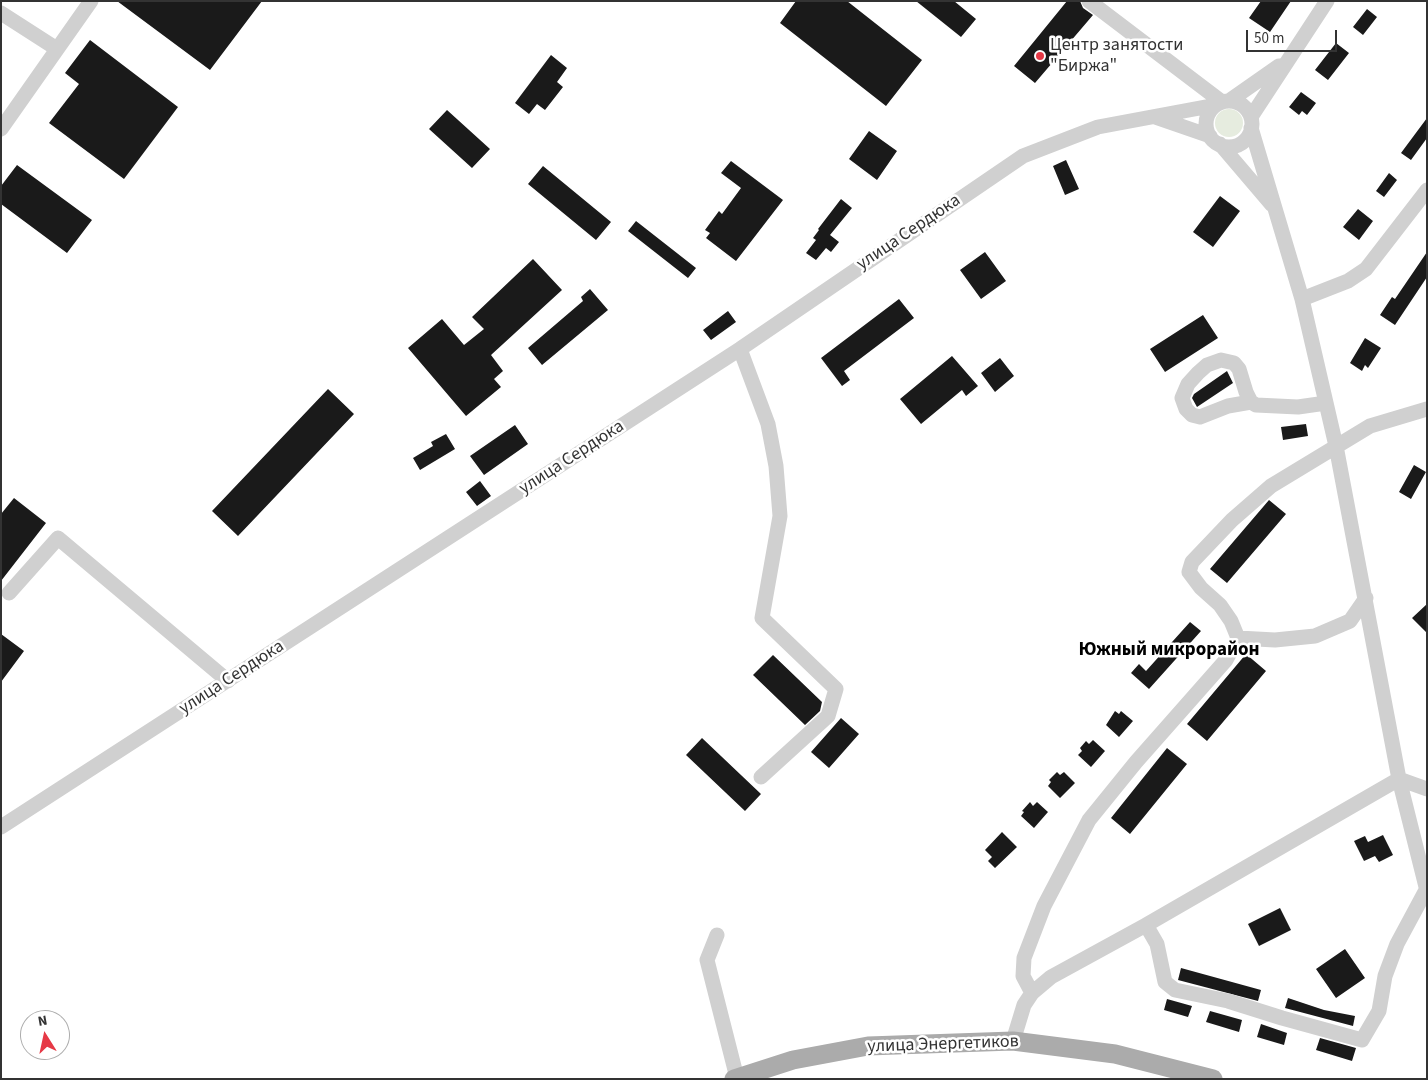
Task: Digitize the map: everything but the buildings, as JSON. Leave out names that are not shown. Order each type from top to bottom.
[{"type":"main road","name":"улица Энергетиков","points":[[735,1078],[793,1060],[868,1046],[1013,1041],[1115,1054],[1213,1079]]},
{"type":"street","points":[[1,129],[91,1]]},
{"type":"street","points":[[1089,1],[1222,103],[1242,105],[1251,123],[1302,299],[1336,446],[1399,779],[1426,891],[1397,944],[1385,976],[1379,1011],[1362,1040],[1228,1001],[1175,990],[1165,982],[1157,944],[1146,925]]},
{"type":"street","points":[[1154,117],[1226,146],[1239,144],[1245,140],[1251,123],[1286,62],[1327,1]]},
{"type":"street","points":[[1,13],[57,49]]},
{"type":"street","points":[[1276,210],[1207,130],[1208,116],[1222,103],[1286,62]]},
{"type":"street","name":"улица Сердюка","points":[[1,827],[740,349],[1023,156],[1098,127],[1222,103]]},
{"type":"street","points":[[1302,299],[1348,281],[1366,269],[1427,190]]},
{"type":"street","points":[[740,349],[768,424],[776,466],[780,516],[762,618],[836,689],[828,716],[761,777]]},
{"type":"street","points":[[1251,402],[1228,406],[1200,417],[1192,415],[1186,409],[1182,398],[1188,384],[1198,373],[1207,365],[1221,360],[1234,363],[1239,369],[1251,402],[1256,405],[1277,408],[1326,403]]},
{"type":"street","points":[[1032,993],[1023,976],[1024,958],[1044,906],[1089,820],[1136,762],[1226,660],[1238,638],[1232,621],[1220,605],[1201,588],[1189,572],[1192,562],[1232,520],[1271,486],[1370,426],[1427,409]]},
{"type":"street","points":[[9,593],[58,538],[228,681]]},
{"type":"street","points":[[1238,638],[1275,640],[1315,636],[1350,621],[1366,598]]},
{"type":"street","points":[[1013,1041],[1024,1005],[1032,993],[1051,977],[1146,925],[1399,779],[1427,789]]},
{"type":"street","points":[[717,935],[707,960],[735,1078]]},
{"type":"shaded area","points":[[1229,109],[1239,113],[1243,123],[1239,133],[1229,137],[1219,133],[1215,123],[1219,113]]},
{"type":"place","name":"Центр занятости \"Биржа\"","points":[[1040,56]]},
{"type":"district","name":"Южный микрорайон","points":[[1169,651]]}]
